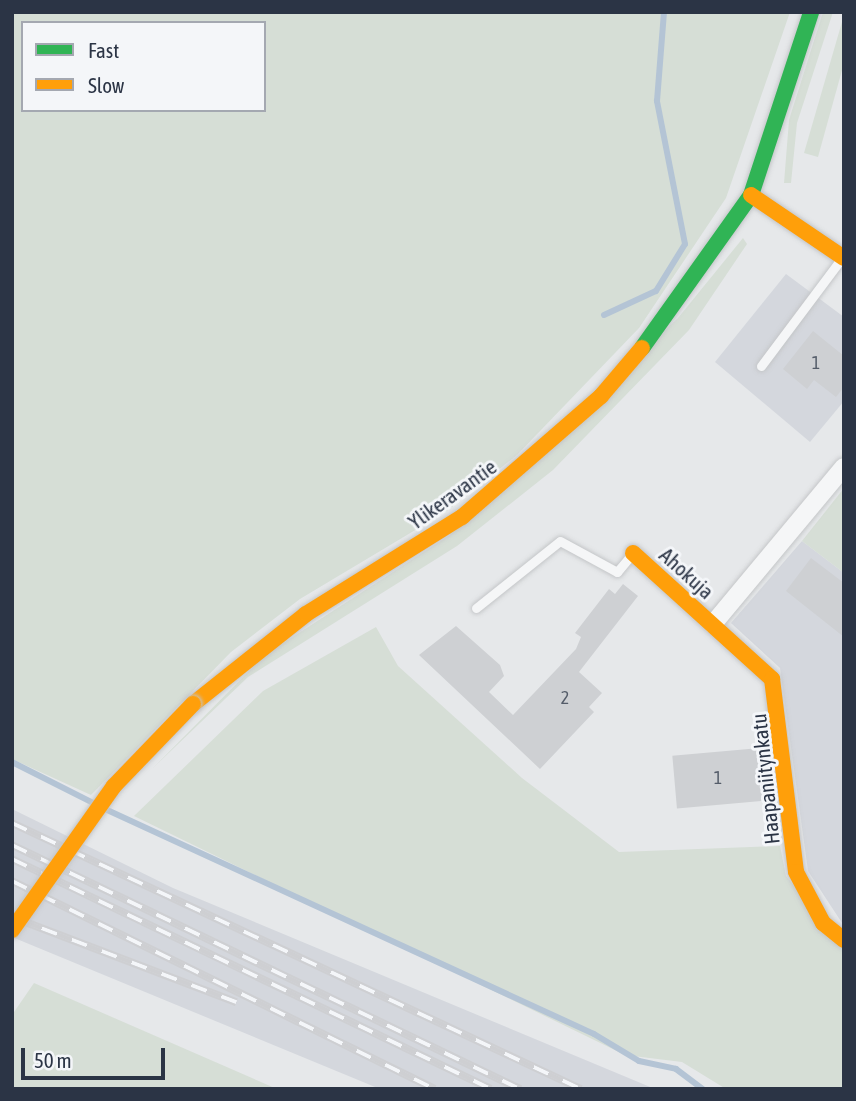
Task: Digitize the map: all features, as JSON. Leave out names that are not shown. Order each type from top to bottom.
[{"type":"street","name":"Ylikeravantie","points":[[12,930],[114,786],[193,704],[306,614],[462,517],[543,452],[669,317],[751,195],[811,12]]},
{"type":"street","points":[[751,195],[843,258]]},
{"type":"street","points":[[713,624],[844,467]]},
{"type":"street","name":"Ahokuja","points":[[633,553],[713,624]]},
{"type":"street","name":"Haapaniitynkatu","points":[[713,624],[772,679],[796,872],[823,923],[844,940]]},
{"type":"lane","points":[[761,366],[843,258]]},
{"type":"lane","points":[[476,608],[560,541],[617,572],[633,553]]},
{"type":"shaded area","points":[[12,12],[790,12],[726,198],[639,328],[517,455],[447,511],[300,599],[231,652],[91,795],[12,759]]},
{"type":"shaded area","points":[[823,12],[833,12],[797,123],[791,183],[784,183],[789,120]]},
{"type":"shaded area","points":[[844,15],[844,63],[818,157],[804,153]]},
{"type":"shaded area","points":[[743,238],[747,244],[689,330],[553,470],[457,546],[248,677],[152,769],[265,655],[450,535],[678,318]]},
{"type":"shaded area","points":[[786,274],[844,317],[844,401],[810,442],[715,362]]},
{"type":"shaded area","points":[[844,488],[844,573],[802,541]]},
{"type":"shaded area","points":[[802,541],[844,573],[844,926],[808,871],[780,668],[731,623]]},
{"type":"shaded area","points":[[376,627],[398,666],[522,778],[619,852],[780,846],[786,876],[844,946],[844,1089],[726,1089],[682,1062],[625,1055],[134,816],[263,691]]},
{"type":"shaded area","points":[[12,809],[173,888],[655,1089],[380,1089],[12,937]]},
{"type":"shaded area","points":[[34,983],[277,1089],[12,1089],[12,1015]]},
{"type":"building","points":[[813,331],[844,356],[844,387],[836,397],[814,380],[807,389],[783,369]]},
{"type":"building","points":[[811,558],[844,583],[844,637],[786,591]]},
{"type":"building","points":[[623,584],[638,596],[579,672],[602,693],[589,707],[594,712],[540,769],[419,655],[456,626],[500,665],[504,676],[489,692],[513,715],[576,649],[581,637],[575,633],[609,589],[615,594]]},
{"type":"building","points":[[760,748],[765,801],[677,808],[672,756]]},
{"type":"waterway","points":[[604,315],[656,291],[685,244],[657,101],[664,12]]},
{"type":"waterway","points":[[12,762],[95,804]]},
{"type":"waterway","points":[[105,809],[594,1034],[639,1061],[676,1069],[703,1089]]},
{"type":"railway","points":[[12,823],[581,1089]]},
{"type":"railway","points":[[12,845],[520,1089]]},
{"type":"railway","points":[[12,859],[491,1089]]},
{"type":"railway","points":[[12,881],[435,1089]]},
{"type":"railway","points":[[12,917],[236,1002]]},
{"type":"traffic: fast","points":[[642,348],[751,195],[811,12]]},
{"type":"traffic: slow","points":[[751,195],[844,258]]},
{"type":"traffic: slow","points":[[193,704],[306,614],[462,517],[601,396],[642,348]]},
{"type":"traffic: slow","points":[[633,553],[772,679],[796,872],[823,923],[844,940]]},
{"type":"traffic: slow","points":[[12,930],[114,786],[193,704]]}]
